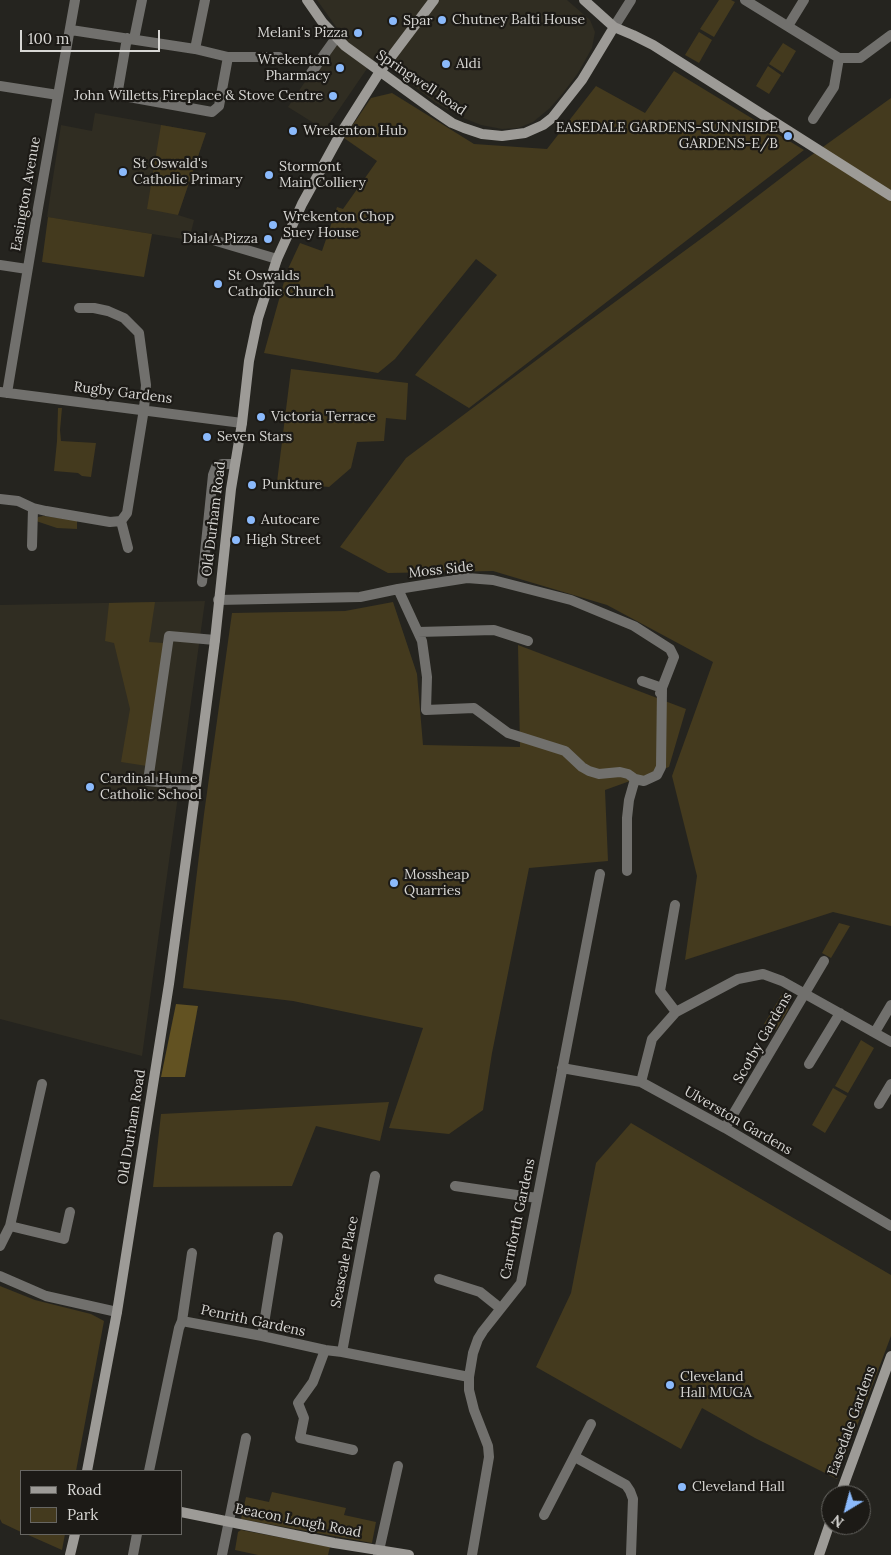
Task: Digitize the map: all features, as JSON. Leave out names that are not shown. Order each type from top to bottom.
[{"type":"main road","name":"Springwell Road","points":[[307,0],[323,23],[351,52],[433,110],[464,128],[482,134],[502,136],[525,133],[552,118],[582,80],[614,27]]},
{"type":"main road","points":[[380,73],[434,0]]},
{"type":"main road","points":[[584,0],[614,27],[633,34],[653,45],[891,196]]},
{"type":"main road","name":"Old Durham Road","points":[[87,1470],[117,1312],[168,984],[196,786],[231,489],[242,423],[249,360],[258,318],[277,259],[315,180],[341,133],[380,73]]},
{"type":"main road","name":"Easedale Gardens","points":[[844,1485],[891,1356]]},
{"type":"main road","name":"Beacon Lough Road","points":[[182,1512],[379,1553],[409,1555]]},
{"type":"main road","points":[[70,1555],[75,1535]]},
{"type":"main road","points":[[819,1555],[826,1535]]},
{"type":"street","name":"Easington Avenue","points":[[4,393],[76,0]]},
{"type":"street","points":[[142,0],[130,39],[118,90],[129,97],[212,112],[219,106],[228,58]]},
{"type":"street","points":[[194,49],[204,0]]},
{"type":"street","points":[[614,27],[631,0]]},
{"type":"street","points":[[745,0],[839,58],[860,58],[891,35]]},
{"type":"street","points":[[788,26],[804,0]]},
{"type":"street","points":[[71,30],[194,49],[228,58],[279,58]]},
{"type":"street","points":[[311,73],[336,38]]},
{"type":"street","points":[[814,119],[834,87],[839,58]]},
{"type":"street","points":[[0,86],[58,95]]},
{"type":"street","points":[[213,240],[277,259]]},
{"type":"street","points":[[0,265],[27,269]]},
{"type":"street","points":[[0,499],[18,501],[33,508],[110,522],[121,521],[128,513],[146,385],[139,333],[124,318],[108,311],[94,308],[79,308]]},
{"type":"street","name":"Rugby Gardens","points":[[4,393],[144,409],[242,423]]},
{"type":"street","points":[[202,582],[213,475],[216,467],[222,464],[235,464]]},
{"type":"street","points":[[32,546],[33,508]]},
{"type":"street","points":[[121,521],[128,548]]},
{"type":"street","name":"Moss Side","points":[[218,600],[360,597],[467,578],[494,580],[571,600],[634,626],[670,649],[674,657],[661,691],[661,767],[657,775],[652,778],[644,781],[635,779]]},
{"type":"street","points":[[398,589],[422,641],[427,677],[426,710],[474,708],[508,733],[566,751],[582,767],[589,771],[599,774],[620,772],[628,774],[635,779],[629,800],[627,818],[627,871]]},
{"type":"street","points":[[418,632],[494,630],[528,641]]},
{"type":"street","points":[[196,786],[148,781],[170,636],[214,640]]},
{"type":"street","points":[[642,681],[661,691]]},
{"type":"street","name":"Carnforth Gardens","points":[[472,1555],[489,1457],[488,1446],[474,1410],[469,1390],[473,1353],[478,1339],[500,1308],[521,1284],[600,874]]},
{"type":"street","points":[[675,905],[660,991],[676,1012]]},
{"type":"street","name":"Scotby Gardens","points":[[726,1128],[824,961]]},
{"type":"street","points":[[641,1082],[652,1039],[676,1012],[738,979],[762,974],[782,981],[805,993],[891,1042]]},
{"type":"street","points":[[875,1032],[891,1005]]},
{"type":"street","points":[[809,1064],[840,1013]]},
{"type":"street","name":"Ulverston Gardens","points":[[562,1068],[641,1082],[726,1128],[891,1226]]},
{"type":"street","points":[[0,1246],[10,1226],[42,1084]]},
{"type":"street","points":[[880,1104],[891,1084]]},
{"type":"street","name":"Seascale Place","points":[[342,1352],[375,1176]]},
{"type":"street","points":[[455,1186],[538,1198]]},
{"type":"street","points":[[10,1226],[64,1239],[70,1212]]},
{"type":"street","points":[[262,1336],[278,1237]]},
{"type":"street","points":[[182,1321],[192,1253]]},
{"type":"street","points":[[0,1276],[46,1296],[117,1312]]},
{"type":"street","points":[[439,1280],[480,1292],[500,1308]]},
{"type":"street","name":"Penrith Gardens","points":[[149,1470],[182,1321],[469,1377]]},
{"type":"street","points":[[325,1350],[313,1382],[298,1403],[304,1418],[300,1438],[352,1450]]},
{"type":"street","points":[[544,1515],[591,1424]]},
{"type":"street","points":[[222,1555],[246,1438]]},
{"type":"street","points":[[575,1457],[626,1485],[630,1491],[633,1499],[631,1555]]},
{"type":"street","points":[[379,1553],[398,1466]]},
{"type":"street","points":[[133,1555],[136,1535]]},
{"type":"shaded area","points":[[317,0],[567,0],[590,20],[595,32],[592,48],[578,73],[563,93],[550,108],[533,122],[518,128],[502,129],[481,125],[461,117],[436,103],[375,57],[325,130],[288,107],[339,31]]},
{"type":"shaded area","name":"St Oswald's Catholic Primary","points":[[95,113],[206,133],[178,215],[194,220],[189,240],[47,217],[61,125],[92,131]]},
{"type":"shaded area","name":"Cardinal Hume Catholic School","points":[[205,601],[142,1056],[0,1019],[0,605]]},
{"type":"shaded area","points":[[176,1004],[198,1006],[185,1077],[161,1077]]},
{"type":"green space","points":[[719,0],[735,2],[714,37],[700,29]]},
{"type":"green space","points":[[699,32],[712,40],[699,63],[685,55]]},
{"type":"green space","points":[[783,43],[796,51],[783,73],[769,64]]},
{"type":"green space","points":[[768,66],[781,75],[769,94],[756,86]]},
{"type":"green space","points":[[674,71],[804,150],[469,408],[415,375],[497,275],[476,259],[395,359],[378,373],[264,353],[287,271],[300,243],[322,251],[337,207],[343,209],[377,161],[344,138],[371,98],[392,93],[474,144],[547,149],[596,86],[645,113]]},
{"type":"green space","points":[[891,98],[891,926],[833,912],[685,960],[697,876],[672,776],[713,662],[607,605],[493,571],[388,573],[340,547],[406,458],[802,162]]},
{"type":"green space","points":[[161,125],[206,133],[178,215],[147,209]]},
{"type":"green space","points":[[48,217],[152,234],[144,277],[42,262]]},
{"type":"green space","points":[[291,369],[408,383],[406,420],[386,418],[384,441],[357,442],[351,468],[329,487],[277,482]]},
{"type":"green space","points":[[58,408],[62,408],[61,441],[96,443],[91,477],[82,476],[78,473],[54,471]]},
{"type":"green space","points":[[38,517],[77,520],[77,529],[57,528],[36,521]]},
{"type":"green space","points":[[155,602],[149,642],[164,643],[147,766],[121,762],[130,709],[114,643],[105,641],[109,603]]},
{"type":"green space","points":[[393,602],[417,674],[423,745],[520,747],[518,645],[686,709],[669,767],[605,790],[608,861],[529,868],[492,1053],[483,1110],[449,1134],[389,1128],[423,1028],[293,1001],[183,988],[204,814],[232,613],[345,611]]},
{"type":"green space","points":[[839,923],[850,926],[831,958],[822,953]]},
{"type":"green space","points":[[784,991],[788,993],[790,998],[788,1010],[776,1030],[764,1024]]},
{"type":"green space","points":[[861,1040],[874,1048],[848,1093],[835,1086]]},
{"type":"green space","points":[[833,1088],[847,1096],[825,1133],[812,1125]]},
{"type":"green space","points":[[389,1102],[380,1141],[316,1126],[292,1186],[153,1187],[161,1114]]},
{"type":"green space","points":[[631,1123],[891,1275],[891,1336],[837,1479],[755,1438],[702,1408],[681,1449],[536,1367],[571,1293],[596,1163]]},
{"type":"green space","points":[[0,1286],[35,1300],[91,1314],[104,1321],[76,1470],[20,1470],[20,1532],[2,1523],[0,1519]]},
{"type":"green space","points":[[272,1492],[346,1508],[344,1515],[376,1522],[372,1543],[241,1519],[246,1497],[269,1502]]},
{"type":"green space","points":[[241,1530],[330,1547],[328,1555],[258,1555],[235,1550],[238,1532]]},
{"type":"green space","points":[[28,1535],[65,1535],[62,1550]]},
{"type":"place","name":"Chutney Balti House","points":[[442,20]]},
{"type":"place","name":"Spar","points":[[393,21]]},
{"type":"place","name":"Melani's Pizza","points":[[358,33]]},
{"type":"place","name":"Aldi","points":[[446,64]]},
{"type":"place","name":"Wrekenton Pharmacy","points":[[340,68]]},
{"type":"place","name":"John Willetts Fireplace & Stove Centre","points":[[333,96]]},
{"type":"place","name":"Wrekenton Hub","points":[[293,131]]},
{"type":"place","name":"EASEDALE GARDENS-SUNNISIDE GARDENS-E/B","points":[[788,136]]},
{"type":"place","name":"St Oswald's Catholic Primary","points":[[123,172]]},
{"type":"place","name":"Stormont Main Colliery","points":[[269,175]]},
{"type":"place","name":"Wrekenton Chop Suey House","points":[[273,225]]},
{"type":"place","name":"Dial A Pizza","points":[[268,239]]},
{"type":"place","name":"St Oswalds Catholic Church","points":[[218,284]]},
{"type":"place","name":"Victoria Terrace","points":[[261,417]]},
{"type":"place","name":"Seven Stars","points":[[207,437]]},
{"type":"place","name":"Punkture","points":[[252,485]]},
{"type":"place","name":"Autocare","points":[[251,520]]},
{"type":"place","name":"High Street","points":[[236,540]]},
{"type":"place","name":"Cardinal Hume Catholic School","points":[[90,787]]},
{"type":"place","name":"Mossheap Quarries","points":[[394,883]]},
{"type":"place","name":"Cleveland Hall MUGA","points":[[670,1385]]},
{"type":"place","name":"Cleveland Hall","points":[[682,1487]]}]
